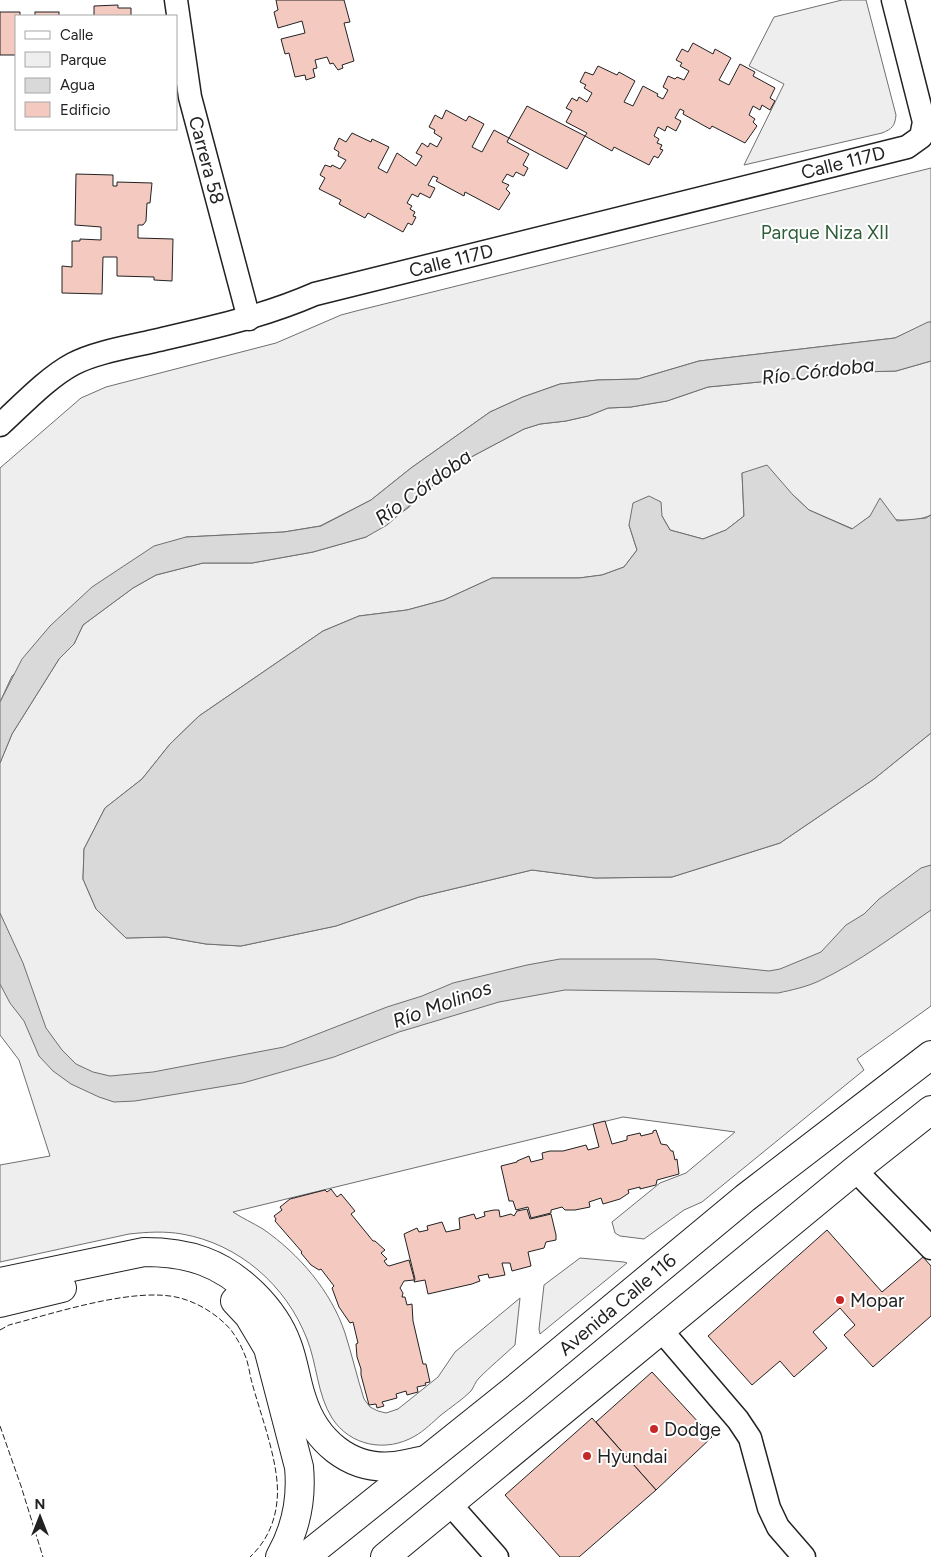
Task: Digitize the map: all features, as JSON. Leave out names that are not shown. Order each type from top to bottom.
[{"type":"main road","name":"Avenida Calle 116","points":[[305,1557],[745,1198],[931,1055]]},
{"type":"main road","points":[[385,1557],[855,1170],[931,1110]]},
{"type":"main road","points":[[855,1170],[931,1128]]},
{"type":"main road","points":[[0,1282],[144,1252],[164,1252],[204,1261],[237,1281],[261,1302],[276,1322],[287,1344],[301,1398],[310,1421],[331,1447],[346,1456],[375,1466],[394,1466],[426,1460]]},
{"type":"main road","points":[[0,1303],[126,1274],[162,1270],[179,1272],[216,1285],[238,1303],[249,1316],[268,1348],[299,1467],[301,1484],[296,1519],[280,1557]]},
{"type":"street","name":"Carrera 58","points":[[176,0],[190,97],[249,319]]},
{"type":"street","name":"Calle 117D","points":[[0,425],[45,384],[73,364],[103,353],[249,319],[315,294],[907,146],[921,137],[924,122],[893,0]]},
{"type":"street","points":[[855,1170],[931,1248]]},
{"type":"street","points":[[661,1330],[750,1438],[769,1508],[778,1527],[804,1557]]},
{"type":"street","points":[[450,1504],[497,1557]]},
{"type":"green space","points":[[842,0],[866,0],[896,115],[894,124],[882,133],[744,165],[784,84],[749,66],[774,17]]},
{"type":"green space","name":"Parque Niza XII","points":[[931,168],[931,322],[895,338],[699,361],[638,379],[598,380],[560,384],[523,397],[490,412],[411,468],[371,500],[320,526],[284,532],[186,537],[12,676],[0,702],[0,468],[81,398],[106,387],[276,343],[341,315]]},
{"type":"green space","points":[[931,361],[931,515],[909,520],[870,516],[853,529],[809,510],[793,495],[742,473],[744,516],[726,530],[703,539],[670,530],[662,516],[629,525],[637,550],[624,567],[602,575],[579,578],[492,578],[444,600],[407,610],[359,616],[323,631],[199,716],[170,744],[142,779],[105,808],[84,849],[83,879],[96,909],[126,938],[166,937],[206,944],[241,946],[336,926],[419,897],[532,870],[595,878],[672,877],[780,843],[874,779],[931,733],[931,1006],[857,1059],[864,1070],[702,1202],[684,1210],[644,1239],[620,1236],[615,1233],[612,1222],[660,1183],[686,1173],[735,1132],[623,1117],[233,1212],[263,1229],[289,1250],[322,1288],[339,1317],[364,1399],[370,1407],[378,1411],[386,1413],[398,1409],[438,1377],[455,1352],[520,1298],[515,1345],[476,1381],[471,1391],[422,1432],[404,1441],[381,1445],[369,1444],[348,1435],[340,1428],[327,1409],[307,1339],[287,1301],[258,1270],[241,1257],[223,1247],[203,1239],[182,1234],[163,1232],[142,1233],[129,1234],[0,1262],[0,1165],[50,1156],[19,1060],[0,1035],[0,763],[12,734],[59,659],[74,644],[83,625],[133,588],[156,575],[203,563],[252,563],[313,552],[366,537],[408,508],[441,478],[473,456],[524,429],[540,424],[588,416],[608,408],[631,407],[667,401],[708,387],[862,372],[896,371]]},
{"type":"green space","points":[[580,1258],[627,1263],[540,1334],[544,1285]]},
{"type":"water","name":"Río Córdoba","points":[[931,322],[931,361],[896,371],[862,372],[708,387],[667,401],[631,407],[608,408],[588,416],[540,424],[524,429],[473,456],[441,478],[387,525],[366,537],[313,552],[252,563],[203,563],[156,575],[133,588],[83,625],[74,644],[59,659],[12,734],[0,763],[0,702],[22,659],[50,626],[92,587],[154,546],[186,537],[284,532],[321,526],[371,500],[411,468],[490,412],[523,397],[560,384],[598,380],[638,379],[699,361],[895,338]]},
{"type":"water","points":[[767,465],[809,510],[852,529],[870,516],[880,498],[897,521],[926,518],[931,515],[931,733],[874,779],[780,843],[672,877],[595,878],[532,870],[419,897],[336,926],[241,946],[206,944],[166,937],[126,938],[96,909],[83,879],[84,849],[105,808],[142,779],[170,744],[199,716],[323,631],[359,616],[407,610],[444,600],[492,578],[579,578],[602,575],[624,567],[637,550],[629,525],[633,503],[649,496],[661,502],[662,516],[670,530],[703,539],[726,530],[744,516],[742,473]]},
{"type":"water","name":"Río Molinos","points":[[931,865],[931,910],[848,965],[804,987],[778,993],[565,990],[499,1002],[399,1032],[334,1057],[243,1083],[135,1101],[114,1102],[99,1097],[71,1084],[53,1071],[39,1056],[24,1021],[10,1003],[0,984],[0,913],[23,963],[46,1028],[62,1050],[76,1064],[93,1072],[110,1076],[153,1072],[284,1047],[453,983],[560,959],[655,959],[769,971],[780,969],[821,952],[846,925],[864,914],[879,899],[921,868]]},
{"type":"building","points":[[276,0],[344,0],[350,22],[344,23],[354,61],[342,65],[343,68],[338,70],[333,63],[330,64],[327,57],[315,60],[317,68],[313,69],[315,77],[306,80],[305,75],[295,77],[289,53],[285,54],[281,39],[305,33],[302,21],[278,28],[274,12],[278,10]]},
{"type":"building","points":[[118,5],[118,8],[131,8],[131,15],[94,15],[94,6]]},
{"type":"building","points":[[0,12],[20,12],[20,15],[15,15],[15,55],[0,55]]},
{"type":"building","points":[[35,12],[59,12],[59,15],[35,15]]},
{"type":"building","points":[[693,43],[713,54],[715,49],[731,58],[719,80],[729,85],[740,64],[755,72],[753,76],[775,88],[770,98],[775,101],[770,110],[762,105],[760,110],[753,106],[749,115],[755,119],[753,122],[757,126],[745,143],[712,126],[710,129],[683,114],[684,111],[680,109],[675,118],[681,121],[676,131],[667,126],[665,131],[658,127],[654,136],[659,139],[657,143],[662,145],[660,149],[663,150],[658,158],[654,156],[649,165],[614,147],[612,151],[585,136],[587,133],[566,122],[572,111],[566,108],[572,98],[577,101],[579,97],[587,102],[592,93],[584,88],[586,85],[580,82],[585,72],[593,75],[598,66],[617,75],[619,72],[635,81],[624,102],[633,106],[643,86],[663,99],[668,90],[663,87],[668,76],[684,80],[689,71],[680,66],[682,63],[676,60],[682,49],[688,52]]},
{"type":"building","points":[[527,106],[585,136],[567,169],[509,138]]},
{"type":"building","points":[[446,110],[466,121],[469,116],[484,124],[472,147],[482,152],[494,130],[509,138],[507,142],[529,154],[523,165],[528,168],[524,176],[516,172],[513,177],[507,174],[502,182],[509,185],[506,189],[510,193],[499,210],[465,192],[464,196],[436,181],[438,178],[433,176],[428,185],[435,188],[430,198],[420,193],[418,197],[412,194],[407,203],[412,206],[410,209],[415,212],[413,216],[416,217],[412,225],[408,223],[403,232],[368,213],[365,218],[339,204],[341,200],[319,189],[325,178],[320,175],[325,165],[331,167],[332,165],[340,169],[346,160],[338,156],[339,152],[334,149],[339,138],[346,142],[352,133],[371,142],[372,139],[389,147],[378,168],[387,173],[397,153],[416,166],[422,156],[416,153],[422,143],[428,147],[430,143],[437,147],[442,138],[434,133],[435,130],[429,127],[435,115],[442,119]]},
{"type":"building","points":[[76,174],[113,175],[113,186],[117,186],[117,182],[152,183],[150,203],[147,203],[146,221],[143,225],[138,225],[138,238],[173,239],[172,281],[154,280],[154,277],[117,276],[117,257],[103,257],[102,294],[62,293],[62,266],[72,267],[72,241],[80,241],[80,239],[101,240],[101,227],[75,225]]},
{"type":"building","points":[[605,1121],[612,1144],[627,1140],[627,1136],[640,1133],[641,1136],[653,1133],[656,1130],[661,1144],[667,1145],[673,1151],[675,1160],[677,1159],[679,1174],[657,1180],[656,1185],[628,1190],[629,1193],[620,1199],[603,1204],[601,1198],[589,1202],[590,1207],[565,1210],[562,1207],[551,1210],[551,1213],[531,1218],[528,1207],[516,1210],[513,1201],[509,1201],[501,1166],[517,1162],[529,1156],[531,1162],[543,1159],[542,1153],[550,1151],[563,1151],[586,1145],[588,1150],[599,1147],[593,1124]]},
{"type":"building","points":[[331,1189],[337,1197],[341,1194],[355,1211],[351,1214],[373,1241],[385,1250],[381,1253],[387,1259],[384,1261],[387,1265],[409,1260],[414,1278],[414,1280],[404,1281],[400,1288],[403,1293],[402,1297],[405,1297],[407,1305],[412,1304],[413,1321],[423,1364],[426,1364],[430,1382],[417,1387],[418,1392],[407,1395],[406,1391],[396,1394],[397,1398],[382,1402],[384,1406],[377,1408],[376,1404],[369,1405],[357,1357],[356,1344],[358,1343],[353,1322],[350,1323],[339,1307],[332,1288],[334,1286],[321,1269],[319,1270],[311,1265],[275,1221],[274,1216],[282,1210],[280,1207],[290,1199],[325,1190],[327,1192]]},
{"type":"building","points":[[527,1209],[530,1219],[551,1214],[556,1235],[556,1240],[546,1242],[544,1248],[528,1252],[531,1266],[512,1271],[510,1263],[502,1263],[505,1275],[489,1278],[488,1274],[478,1276],[480,1281],[472,1284],[428,1294],[425,1280],[414,1282],[415,1279],[404,1234],[417,1228],[419,1232],[428,1230],[427,1226],[442,1222],[446,1232],[460,1229],[459,1218],[474,1214],[476,1219],[485,1216],[484,1212],[494,1210],[499,1210],[500,1217],[511,1214],[514,1216],[517,1211]]},
{"type":"building","name":"Mopar","points":[[827,1230],[882,1292],[923,1257],[931,1266],[931,1316],[873,1367],[844,1335],[855,1325],[840,1308],[813,1332],[827,1348],[794,1377],[780,1361],[752,1385],[708,1336]]},
{"type":"building","name":"Dodge","points":[[652,1372],[712,1437],[656,1490],[596,1422]]},
{"type":"building","name":"Hyundai","points":[[592,1418],[656,1490],[579,1557],[560,1557],[505,1495]]},
{"type":"fence","points":[[0,1330],[9,1325],[95,1302],[141,1295],[162,1295],[187,1300],[201,1306],[220,1319],[233,1333],[245,1356],[276,1472],[277,1501],[274,1517],[269,1532],[250,1557]]},
{"type":"fence","points":[[0,1426],[43,1557]]},
{"type":"place","name":"Mopar","points":[[840,1300]]},
{"type":"place","name":"Dodge","points":[[654,1429]]},
{"type":"place","name":"Hyundai","points":[[587,1456]]}]
